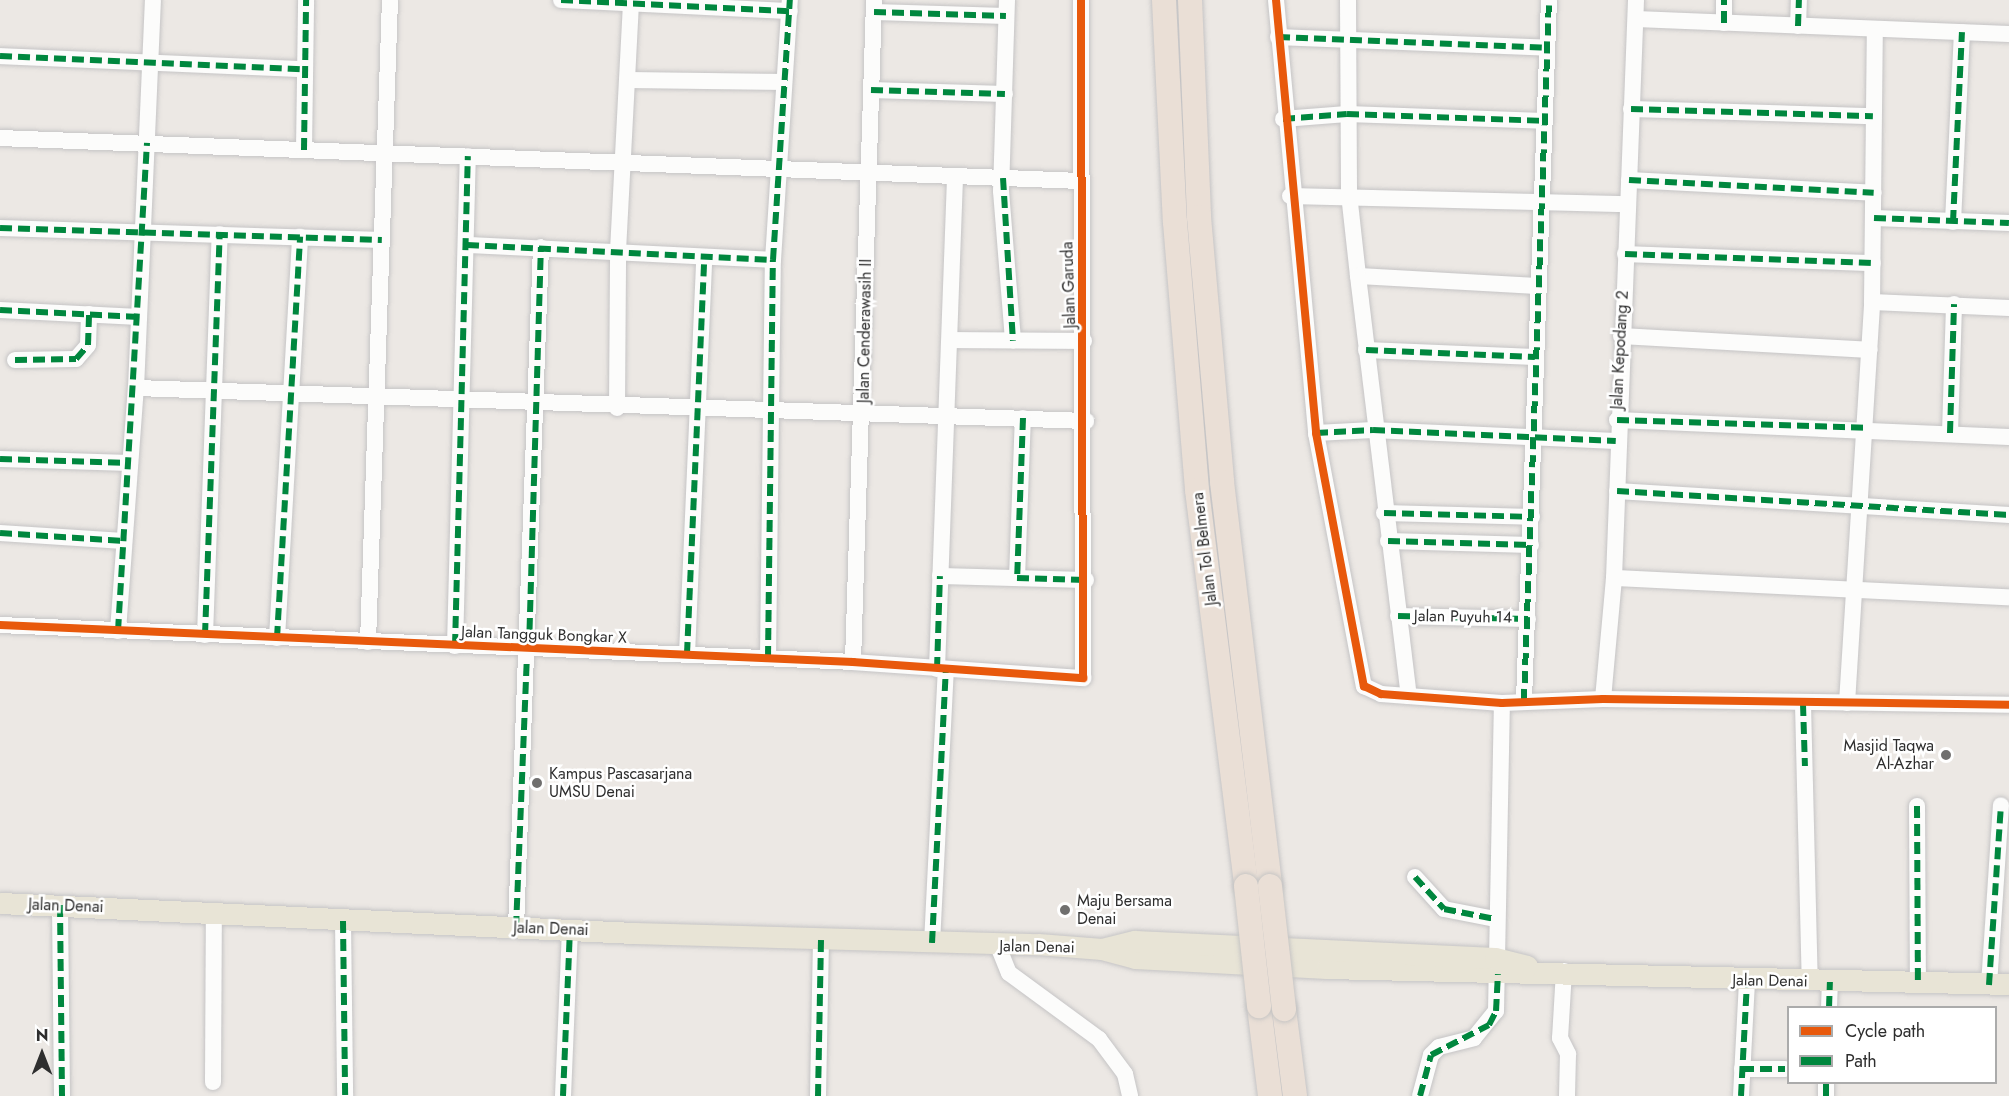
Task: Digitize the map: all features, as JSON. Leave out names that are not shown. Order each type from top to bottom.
[{"type":"highway","name":"Jalan Tol Belmera","points":[[1164,0],[1174,222],[1197,490],[1258,886],[1284,1009],[1295,1096]]},
{"type":"highway","name":"Jalan Tol Belmera","points":[[1190,0],[1199,217],[1258,886],[1259,1006],[1270,1096]]},
{"type":"main road","name":"Jalan Denai","points":[[0,903],[214,912],[343,921],[998,946],[1102,949],[1135,941],[1541,970],[1747,981],[2001,985]]},
{"type":"street","points":[[118,631],[145,234],[153,0]]},
{"type":"street","points":[[304,150],[302,69],[306,0]]},
{"type":"street","points":[[368,642],[382,240],[382,153],[390,0]]},
{"type":"street","points":[[561,0],[631,4],[790,6],[773,260],[774,411],[768,658]]},
{"type":"street","name":"Jalan Garuda","points":[[1081,0],[1079,181],[1086,421],[1085,676]]},
{"type":"street","points":[[1276,0],[1290,196],[1316,433],[1360,680],[1372,692],[1502,703],[1603,699],[1803,704],[2009,705]]},
{"type":"street","points":[[1348,0],[1349,194],[1373,430],[1409,696]]},
{"type":"street","points":[[1524,701],[1550,0]]},
{"type":"street","name":"Jalan Kepodang 2","points":[[1603,699],[1614,578],[1616,441],[1636,0]]},
{"type":"street","points":[[1724,0],[1724,23]]},
{"type":"street","points":[[1798,26],[1799,0]]},
{"type":"street","points":[[617,408],[618,251],[631,4]]},
{"type":"street","points":[[874,6],[1006,8],[1003,178],[1012,341]]},
{"type":"street","name":"Jalan Cenderawasih II","points":[[853,662],[863,412],[874,6]]},
{"type":"street","points":[[1636,20],[2009,34]]},
{"type":"street","points":[[1847,703],[1851,590],[1862,507],[1872,302],[1875,29]]},
{"type":"street","points":[[1953,222],[1962,32]]},
{"type":"street","points":[[1278,37],[1547,48]]},
{"type":"street","points":[[0,56],[150,59],[302,69]]},
{"type":"street","points":[[628,80],[784,82]]},
{"type":"street","points":[[871,90],[1005,94]]},
{"type":"street","points":[[1631,109],[1874,116]]},
{"type":"street","points":[[1283,119],[1347,114],[1544,122]]},
{"type":"street","points":[[0,138],[1079,181]]},
{"type":"street","points":[[455,646],[468,156]]},
{"type":"street","points":[[932,943],[942,669],[940,576],[951,340],[955,176]]},
{"type":"street","points":[[1629,180],[1874,193]]},
{"type":"street","points":[[1290,196],[1349,194],[1541,206],[1628,204]]},
{"type":"street","points":[[1874,218],[2009,223]]},
{"type":"street","points":[[0,228],[382,240]]},
{"type":"street","points":[[205,635],[220,234]]},
{"type":"street","points":[[278,638],[300,237]]},
{"type":"street","points":[[466,245],[773,260]]},
{"type":"street","points":[[516,928],[525,675],[528,653],[541,248]]},
{"type":"street","points":[[1625,254],[1873,263]]},
{"type":"street","points":[[687,654],[704,257]]},
{"type":"street","points":[[1358,276],[1538,286]]},
{"type":"street","points":[[1872,302],[2009,308]]},
{"type":"street","points":[[1950,433],[1954,304]]},
{"type":"street","points":[[0,309],[139,317]]},
{"type":"street","points":[[15,360],[76,359],[88,345],[89,314]]},
{"type":"street","points":[[1621,336],[1870,350]]},
{"type":"street","points":[[951,340],[1084,341]]},
{"type":"street","points":[[1366,350],[1535,357]]},
{"type":"street","points":[[136,388],[617,408],[947,414],[1086,421]]},
{"type":"street","points":[[1017,578],[1023,418]]},
{"type":"street","points":[[1617,420],[1866,428],[2009,437]]},
{"type":"street","points":[[1316,433],[1373,430],[1616,441]]},
{"type":"street","points":[[0,459],[130,463]]},
{"type":"street","points":[[1617,491],[2009,515]]},
{"type":"street","points":[[1384,513],[1532,517]]},
{"type":"street","points":[[0,533],[124,541]]},
{"type":"street","points":[[1388,541],[1531,545]]},
{"type":"street","points":[[940,576],[1086,580]]},
{"type":"street","points":[[1614,578],[2009,597]]},
{"type":"street","name":"Jalan Puyuh 14","points":[[1398,616],[1528,619]]},
{"type":"street","name":"Jalan Tangguk Bongkar X","points":[[0,625],[455,646],[528,653],[687,654],[1085,676]]},
{"type":"street","points":[[1420,1096],[1431,1055],[1489,1025],[1496,1011],[1495,919],[1502,703]]},
{"type":"street","points":[[1803,704],[1820,982],[1828,1006]]},
{"type":"street","points":[[2001,805],[2001,985]]},
{"type":"street","points":[[1917,806],[1918,984]]},
{"type":"street","points":[[1415,877],[1443,909],[1477,920],[1495,919]]},
{"type":"street","points":[[60,905],[62,1096]]},
{"type":"street","points":[[213,1082],[214,912]]},
{"type":"street","points":[[343,921],[345,1096]]},
{"type":"street","points":[[563,1096],[570,929]]},
{"type":"street","points":[[818,1096],[821,939]]},
{"type":"street","points":[[998,946],[1009,973],[1099,1039],[1125,1074],[1130,1096]]},
{"type":"street","points":[[1564,971],[1560,1038],[1568,1054],[1567,1096]]},
{"type":"street","points":[[1741,1096],[1747,981]]},
{"type":"street","points":[[1742,1069],[1785,1069]]},
{"type":"marked path","points":[[304,150],[306,0]]},
{"type":"marked path","points":[[561,0],[790,11]]},
{"type":"marked path","points":[[768,658],[773,260],[790,0]]},
{"type":"marked path","points":[[1524,701],[1549,0]]},
{"type":"marked path","points":[[1724,0],[1724,23]]},
{"type":"marked path","points":[[1798,26],[1799,0]]},
{"type":"marked path","points":[[874,12],[1006,16]]},
{"type":"marked path","points":[[1953,222],[1962,32]]},
{"type":"marked path","points":[[1278,37],[1547,48]]},
{"type":"marked path","points":[[0,56],[302,69]]},
{"type":"marked path","points":[[871,90],[1005,94]]},
{"type":"marked path","points":[[1631,109],[1873,116]]},
{"type":"marked path","points":[[1283,119],[1347,114],[1544,121]]},
{"type":"marked path","points":[[118,631],[147,143]]},
{"type":"marked path","points":[[455,646],[468,156]]},
{"type":"marked path","points":[[1003,178],[1013,341]]},
{"type":"marked path","points":[[1629,180],[1874,193]]},
{"type":"marked path","points":[[1874,218],[2009,223]]},
{"type":"marked path","points":[[0,228],[382,240]]},
{"type":"marked path","points":[[205,635],[220,234]]},
{"type":"marked path","points":[[277,638],[300,237]]},
{"type":"marked path","points":[[467,245],[773,260]]},
{"type":"marked path","points":[[529,648],[541,247]]},
{"type":"marked path","points":[[1625,254],[1873,263]]},
{"type":"marked path","points":[[687,654],[704,257]]},
{"type":"marked path","points":[[1950,433],[1954,304]]},
{"type":"marked path","points":[[0,310],[139,317]]},
{"type":"marked path","points":[[15,360],[76,359],[88,345],[89,314]]},
{"type":"marked path","points":[[1366,350],[1535,357]]},
{"type":"marked path","points":[[1023,418],[1017,578],[1086,580]]},
{"type":"marked path","points":[[1617,420],[1866,428]]},
{"type":"marked path","points":[[1316,433],[1373,430],[1616,441]]},
{"type":"marked path","points":[[0,459],[130,463]]},
{"type":"marked path","points":[[1617,491],[2009,515]]},
{"type":"marked path","points":[[1384,513],[1532,517]]},
{"type":"marked path","points":[[0,533],[124,541]]},
{"type":"marked path","points":[[1388,541],[1531,545]]},
{"type":"marked path","points":[[937,669],[940,576]]},
{"type":"marked path","points":[[1398,616],[1528,619]]},
{"type":"marked path","points":[[516,928],[527,658]]},
{"type":"marked path","points":[[932,943],[946,669]]},
{"type":"marked path","points":[[1803,704],[1805,766]]},
{"type":"marked path","points":[[1989,985],[2001,805]]},
{"type":"marked path","points":[[1917,806],[1918,984]]},
{"type":"marked path","points":[[1415,877],[1444,909],[1495,919]]},
{"type":"marked path","points":[[60,905],[62,1096]]},
{"type":"marked path","points":[[343,921],[345,1096]]},
{"type":"marked path","points":[[563,1096],[570,929]]},
{"type":"marked path","points":[[818,1096],[821,939]]},
{"type":"marked path","points":[[1420,1096],[1431,1055],[1489,1025],[1496,1011],[1498,974]]},
{"type":"marked path","points":[[1741,1096],[1747,981]]},
{"type":"marked path","points":[[1829,1006],[1830,982]]},
{"type":"marked path","points":[[1742,1069],[1785,1069]]},
{"type":"marked path","points":[[1826,1084],[1826,1096]]},
{"type":"cycle path","points":[[0,625],[853,662],[1083,678],[1081,0]]},
{"type":"cycle path","points":[[1276,0],[1316,433],[1364,686],[1381,694],[1502,703],[1603,699],[2009,705]]},
{"type":"place","name":"Masjid Taqwa Al-Azhar","points":[[1946,755]]},
{"type":"place","name":"Kampus Pascasarjana UMSU Denai","points":[[537,783]]},
{"type":"place","name":"Maju Bersama Denai","points":[[1065,910]]}]
